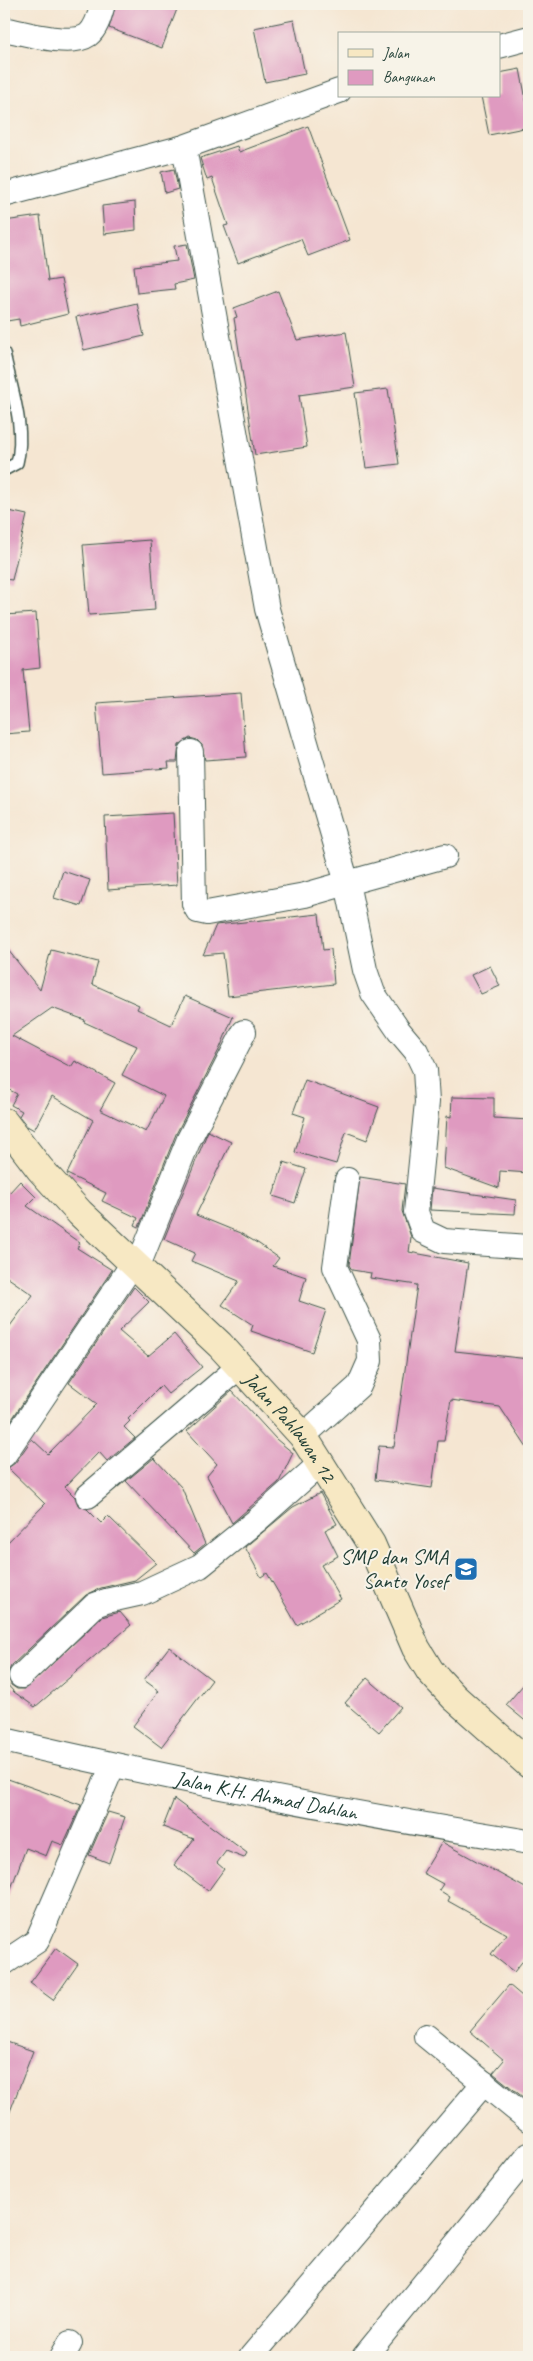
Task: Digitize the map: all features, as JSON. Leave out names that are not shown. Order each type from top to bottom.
[{"type":"main road","name":"Jalan Pahlawan 12","points":[[4,1122],[40,1169],[80,1213],[136,1264],[240,1366],[303,1436],[371,1544],[409,1632],[430,1670],[454,1697],[529,1764]]},
{"type":"street","points":[[4,29],[54,38],[82,38],[89,34],[95,26],[103,4]]},
{"type":"street","points":[[500,46],[529,38]]},
{"type":"street","points":[[4,195],[184,147],[338,91]]},
{"type":"street","points":[[184,147],[267,609],[347,883],[365,970],[373,993],[399,1031],[416,1051],[425,1070],[427,1102],[416,1212],[422,1231],[444,1241],[529,1247]]},
{"type":"street","points":[[191,752],[194,904],[198,911],[207,914],[305,895],[445,856]]},
{"type":"street","points":[[4,1455],[136,1264],[189,1139],[244,1032]]},
{"type":"street","points":[[303,1436],[359,1386],[370,1361],[369,1340],[335,1267],[347,1180]]},
{"type":"street","points":[[88,1496],[240,1366]]},
{"type":"street","points":[[21,1676],[95,1605],[106,1600],[142,1593],[200,1566],[256,1521],[321,1463]]},
{"type":"street","name":"Jalan K.H. Ahmad Dahlan","points":[[4,1740],[113,1765],[349,1811],[529,1842]]},
{"type":"street","points":[[4,1963],[37,1941],[113,1765]]},
{"type":"street","points":[[426,2036],[529,2120]]},
{"type":"street","points":[[251,2357],[484,2083]]},
{"type":"street","points":[[364,2357],[529,2154]]},
{"type":"lane","points":[[4,353],[19,428],[20,451],[17,463],[4,470]]},
{"type":"building","points":[[116,4],[179,4],[162,48],[109,28]]},
{"type":"building","points":[[294,20],[305,74],[265,82],[254,28]]},
{"type":"building","points":[[520,69],[529,115],[529,127],[489,135],[481,98],[500,98],[500,73]]},
{"type":"building","points":[[308,126],[350,240],[308,256],[301,239],[238,263],[224,226],[228,225],[212,178],[207,180],[200,158],[237,146],[239,152]]},
{"type":"building","points":[[174,169],[178,189],[165,193],[161,172]]},
{"type":"building","points":[[135,202],[136,230],[104,234],[102,206]]},
{"type":"building","points":[[40,216],[48,281],[61,279],[68,314],[20,326],[19,319],[7,321],[4,306],[4,221]]},
{"type":"building","points":[[187,244],[194,280],[174,284],[175,289],[137,293],[134,266],[177,261],[174,246]]},
{"type":"building","points":[[278,291],[297,340],[346,332],[355,387],[299,395],[307,447],[255,455],[234,318],[237,317],[234,308]]},
{"type":"building","points":[[137,303],[144,336],[84,350],[76,317]]},
{"type":"building","points":[[388,389],[399,464],[366,468],[355,393]]},
{"type":"building","points":[[4,510],[27,515],[12,580],[4,579]]},
{"type":"building","points":[[150,540],[155,610],[89,615],[83,545]]},
{"type":"building","points":[[36,613],[40,668],[23,670],[29,732],[4,734],[4,615]]},
{"type":"building","points":[[241,693],[246,757],[205,760],[202,745],[197,740],[190,738],[179,745],[177,762],[168,762],[169,768],[102,773],[96,703]]},
{"type":"building","points":[[173,813],[177,885],[108,890],[105,817]]},
{"type":"building","points":[[63,871],[90,880],[81,906],[54,898]]},
{"type":"building","points":[[319,914],[323,950],[331,949],[334,984],[228,996],[223,953],[203,955],[216,925]]},
{"type":"building","points":[[4,945],[40,990],[51,950],[98,962],[92,984],[139,1005],[137,1009],[171,1025],[185,996],[233,1017],[220,1048],[176,1134],[139,1227],[135,1225],[138,1218],[102,1201],[106,1193],[67,1174],[93,1120],[52,1096],[34,1130],[27,1126],[19,1116],[22,1111],[11,1105],[17,1094],[4,1087]],"holes":[[[52,1008],[85,1020],[84,1022],[137,1046],[122,1075],[164,1096],[146,1132],[100,1110],[115,1083],[75,1061],[71,1067],[12,1036]]]},
{"type":"building","points":[[490,966],[500,986],[481,994],[471,975]]},
{"type":"building","points":[[305,1080],[379,1107],[367,1140],[346,1132],[336,1164],[295,1152],[305,1117],[293,1113]]},
{"type":"building","points":[[452,1097],[494,1098],[494,1118],[529,1120],[529,1173],[500,1171],[499,1188],[444,1168],[447,1116],[451,1117]]},
{"type":"building","points":[[208,1131],[231,1142],[196,1215],[240,1233],[259,1244],[279,1258],[273,1266],[306,1277],[299,1301],[326,1310],[312,1352],[251,1331],[253,1325],[222,1305],[239,1281],[191,1261],[195,1253],[164,1239]]},
{"type":"building","points":[[284,1162],[306,1169],[295,1203],[273,1196]]},
{"type":"building","points":[[360,1177],[405,1184],[402,1211],[411,1237],[409,1252],[468,1263],[455,1351],[529,1359],[529,1451],[500,1407],[451,1400],[444,1441],[438,1441],[432,1488],[375,1480],[379,1446],[394,1447],[417,1285],[370,1278],[371,1273],[352,1270],[349,1265]]},
{"type":"building","points":[[20,1181],[36,1197],[27,1206],[80,1243],[77,1248],[112,1270],[4,1431],[4,1334],[33,1295],[4,1275],[4,1189],[9,1193]]},
{"type":"building","points":[[432,1188],[516,1200],[515,1214],[430,1210]]},
{"type":"building","points":[[134,1287],[149,1302],[119,1331],[148,1356],[174,1334],[202,1367],[168,1394],[161,1386],[128,1419],[130,1421],[124,1427],[135,1438],[107,1461],[99,1452],[65,1487],[75,1497],[78,1505],[87,1509],[101,1523],[108,1516],[156,1563],[135,1580],[101,1588],[86,1595],[11,1666],[8,1673],[11,1685],[17,1689],[25,1689],[102,1617],[120,1612],[131,1625],[35,1707],[14,1692],[4,1681],[4,1546],[45,1504],[8,1468],[15,1463],[32,1439],[48,1454],[97,1404],[69,1383]]},
{"type":"building","points":[[232,1391],[276,1439],[293,1453],[279,1482],[232,1523],[207,1476],[217,1464],[187,1431]]},
{"type":"building","points":[[154,1458],[182,1488],[205,1544],[194,1553],[126,1481]]},
{"type":"building","points":[[320,1493],[337,1524],[325,1530],[338,1556],[321,1565],[341,1599],[297,1625],[267,1573],[261,1577],[245,1547],[293,1507]]},
{"type":"building","points":[[169,1647],[212,1680],[161,1747],[133,1726],[159,1691],[144,1680]]},
{"type":"building","points":[[367,1678],[401,1707],[379,1732],[345,1703]]},
{"type":"building","points":[[529,1678],[529,1724],[506,1705]]},
{"type":"building","points":[[8,1779],[81,1805],[63,1845],[52,1841],[46,1856],[26,1848],[6,1902],[4,1901],[4,1792]]},
{"type":"building","points":[[174,1799],[247,1853],[244,1858],[226,1851],[217,1863],[224,1869],[208,1891],[174,1865],[194,1839],[163,1827]]},
{"type":"building","points":[[108,1812],[125,1817],[109,1863],[89,1855]]},
{"type":"building","points":[[442,1842],[529,1890],[529,1953],[514,1972],[491,1954],[507,1934],[448,1901],[450,1897],[439,1890],[443,1884],[423,1873]]},
{"type":"building","points":[[56,1948],[78,1964],[53,2000],[30,1983]]},
{"type":"building","points":[[509,1985],[529,2002],[529,2102],[493,2073],[504,2060],[470,2031]]},
{"type":"building","points":[[4,2041],[33,2051],[6,2122],[4,2122]]},
{"type":"place","name":"SMP dan SMA Santo Yosef","points":[[466,1569]]}]
